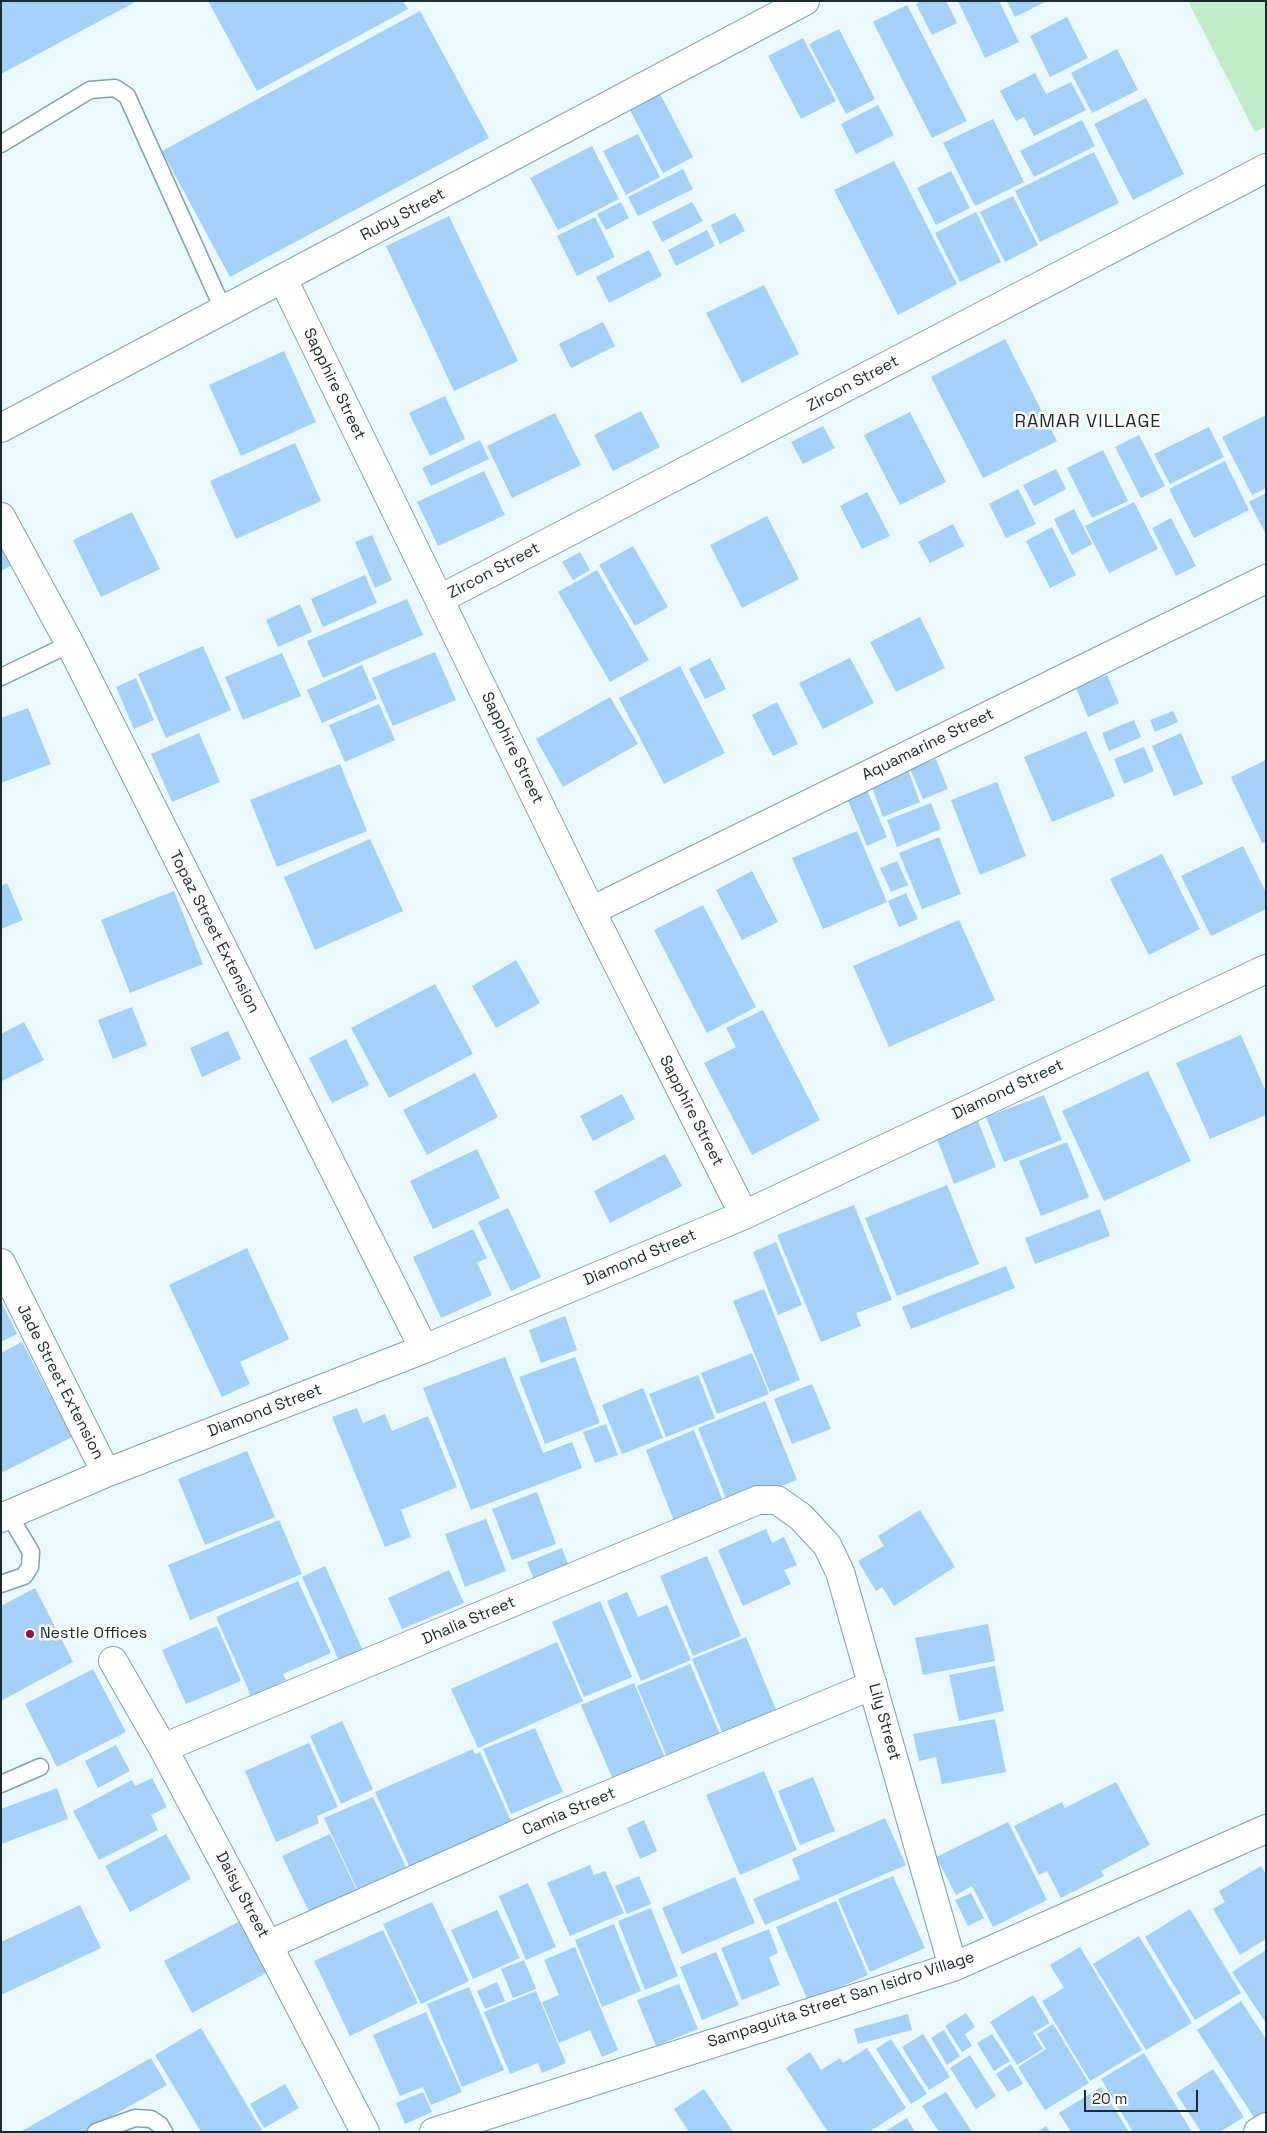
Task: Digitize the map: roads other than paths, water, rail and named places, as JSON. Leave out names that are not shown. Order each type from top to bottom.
[{"type":"street","name":"Ruby Street","points":[[1,428],[223,309],[283,280],[805,1]]},
{"type":"street","name":"Zircon Street","points":[[440,600],[1266,168]]},
{"type":"street","name":"Sapphire Street","points":[[283,280],[591,911],[744,1215]]},
{"type":"street","name":"Topaz Street Extension","points":[[1,517],[70,644],[424,1349]]},
{"type":"street","name":"Aquamarine Street","points":[[591,911],[1266,579]]},
{"type":"street","name":"Diamond Street","points":[[5,1516],[106,1473],[424,1349],[744,1215],[1266,969]]},
{"type":"street","name":"Jade Street Extension","points":[[1,1263],[106,1473]]},
{"type":"street","name":"Dhalia Street","points":[[163,1748],[758,1500],[776,1500]]},
{"type":"street","name":"Lily Street","points":[[776,1500],[801,1517],[827,1545],[840,1572],[954,1967]]},
{"type":"street","name":"Daisy Street","points":[[113,1661],[163,1748],[268,1944],[365,2132]]},
{"type":"street","name":"Camia Street","points":[[268,1944],[555,1817],[873,1684]]},
{"type":"street","name":"Sampaguita Street San Isidro Village","points":[[434,2132],[954,1967],[1266,1829]]},
{"type":"street","points":[[1258,2132],[1266,2127]]},
{"type":"lane","points":[[1,144],[90,90],[115,88],[127,96],[223,309]]},
{"type":"lane","points":[[1,677],[70,644]]},
{"type":"lane","points":[[1,1584],[24,1576],[30,1567],[31,1552],[5,1516]]},
{"type":"lane","points":[[1,1784],[40,1767]]},
{"type":"lane","points":[[96,2132],[135,2118],[151,2119],[160,2124],[164,2132]]},
{"type":"place","name":"Nestle Offices","points":[[30,1634]]},
{"type":"district","name":"RAMAR VILLAGE","points":[[1088,422]]}]
